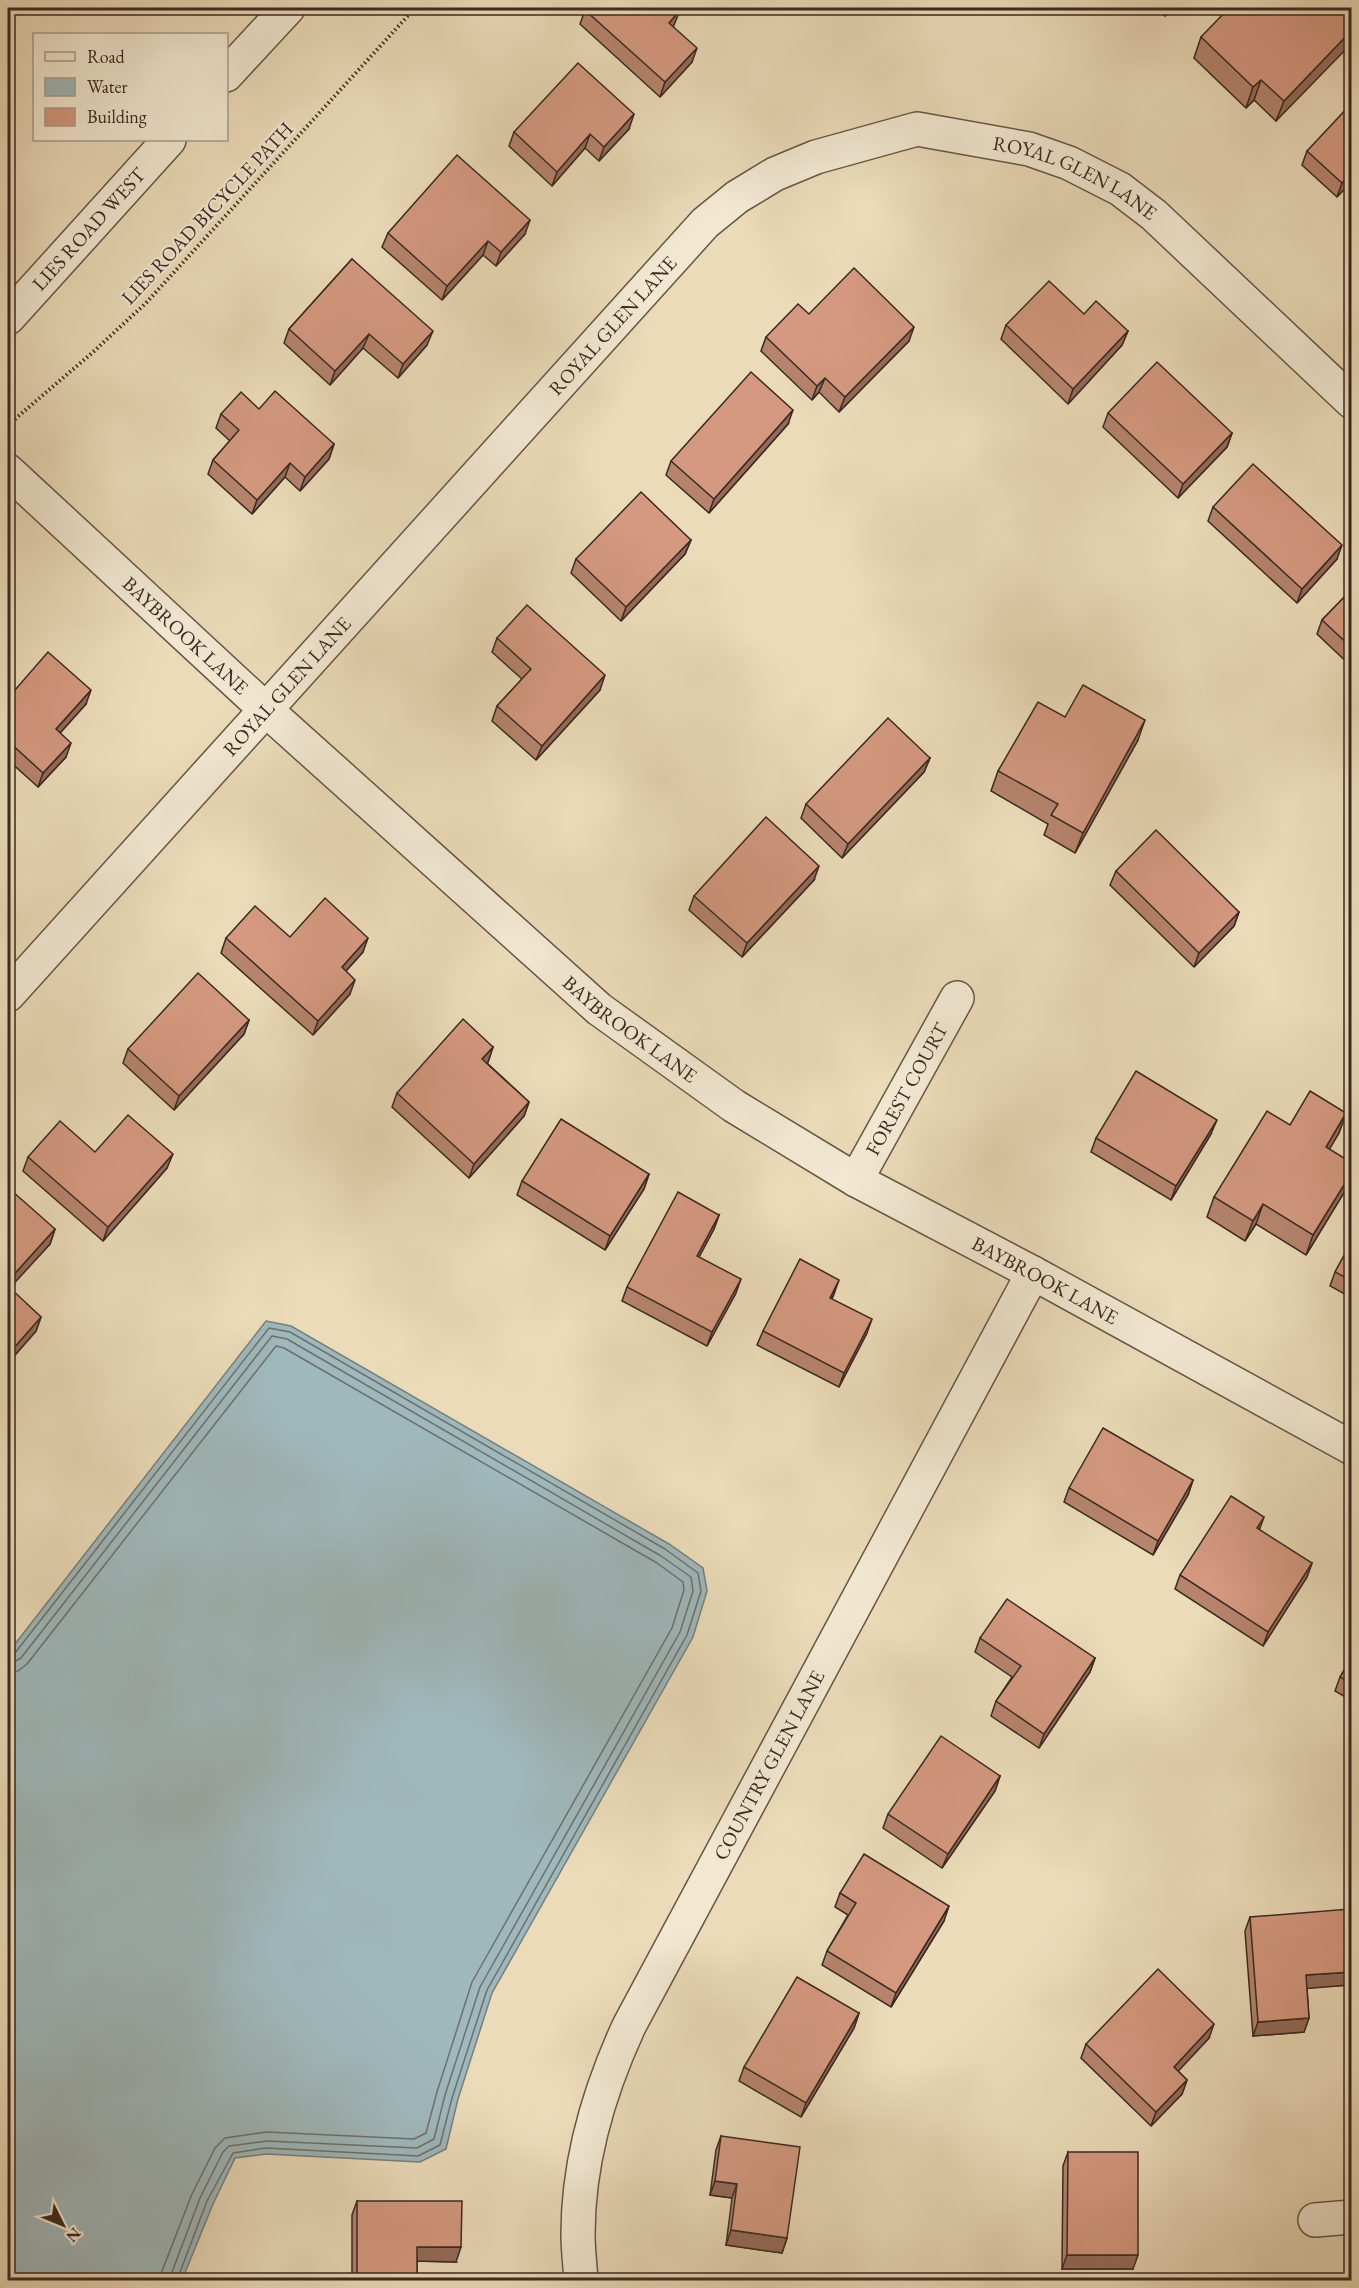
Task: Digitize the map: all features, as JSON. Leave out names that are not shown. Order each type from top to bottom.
[{"type":"street","points":[[228,73],[288,8]]},
{"type":"street","name":"ROYAL GLEN LANE","points":[[8,995],[705,223],[737,197],[816,156],[917,129],[1029,149],[1069,163],[1120,189],[1154,215],[1352,402]]},
{"type":"street","name":"LIES ROAD WEST","points":[[8,318],[168,141]]},
{"type":"street","name":"BAYBROOK LANE","points":[[8,471],[265,709],[599,1009],[734,1106],[856,1180],[1033,1273],[1352,1448]]},
{"type":"street","name":"FOREST COURT","points":[[856,1180],[957,998]]},
{"type":"street","name":"COUNTRY GLEN LANE","points":[[582,2280],[578,2234],[584,2162],[596,2109],[610,2067],[629,2026],[1033,1273]]},
{"type":"street","points":[[1315,2220],[1352,2217]]},
{"type":"path","name":"LIES ROAD BICYCLE PATH","points":[[8,425],[146,303],[415,8]]},
{"type":"water","points":[[266,1321],[291,1326],[669,1544],[703,1568],[707,1591],[693,1637],[492,1993],[458,2099],[446,2149],[420,2162],[266,2154],[235,2158],[213,2204],[182,2280],[10,2280],[8,2278],[8,1653]]},
{"type":"building","points":[[588,8],[676,8],[680,10],[669,23],[697,48],[665,82],[585,10]]},
{"type":"building","points":[[1229,8],[1349,8],[1352,10],[1352,30],[1284,101],[1261,80],[1253,87],[1201,37]]},
{"type":"building","points":[[578,63],[634,114],[604,147],[590,134],[557,172],[514,132]]},
{"type":"building","points":[[1352,103],[1352,173],[1342,183],[1307,151]]},
{"type":"building","points":[[457,155],[530,220],[501,252],[488,241],[447,286],[388,233]]},
{"type":"building","points":[[352,259],[433,331],[403,364],[369,334],[335,371],[289,329]]},
{"type":"building","points":[[854,268],[914,327],[845,397],[825,378],[817,386],[766,337],[798,304],[809,314]]},
{"type":"building","points":[[1049,281],[1084,314],[1096,301],[1128,331],[1073,389],[1006,325]]},
{"type":"building","points":[[1157,362],[1232,433],[1183,484],[1108,413]]},
{"type":"building","points":[[751,372],[793,410],[714,499],[671,461]]},
{"type":"building","points":[[275,391],[334,444],[305,477],[290,463],[257,500],[213,460],[239,430],[221,414],[241,392],[259,409]]},
{"type":"building","points":[[1253,464],[1342,545],[1302,589],[1213,507]]},
{"type":"building","points":[[641,492],[691,540],[626,607],[576,559]]},
{"type":"building","points":[[1352,589],[1352,648],[1322,620]]},
{"type":"building","points":[[527,605],[605,675],[542,746],[497,706],[531,669],[497,638]]},
{"type":"building","points":[[48,652],[91,690],[56,729],[71,743],[43,773],[8,741],[8,698]]},
{"type":"building","points":[[1083,685],[1145,720],[1083,833],[1051,815],[1058,804],[998,771],[1038,702],[1065,717]]},
{"type":"building","points":[[888,718],[930,758],[848,844],[806,804]]},
{"type":"building","points":[[766,817],[819,866],[747,943],[694,896]]},
{"type":"building","points":[[1156,830],[1239,912],[1199,953],[1116,871]]},
{"type":"building","points":[[325,898],[368,938],[342,967],[355,980],[318,1021],[226,938],[255,906],[290,937]]},
{"type":"building","points":[[198,973],[249,1020],[179,1096],[128,1049]]},
{"type":"building","points":[[463,1019],[493,1047],[482,1059],[529,1102],[474,1164],[397,1093]]},
{"type":"building","points":[[1136,1071],[1217,1120],[1176,1186],[1096,1138]]},
{"type":"building","points":[[1310,1091],[1346,1113],[1326,1147],[1352,1163],[1352,1172],[1313,1235],[1263,1204],[1253,1221],[1214,1197],[1267,1111],[1290,1125]]},
{"type":"building","points":[[128,1115],[173,1154],[108,1227],[28,1157],[60,1121],[95,1152]]},
{"type":"building","points":[[561,1119],[649,1174],[610,1236],[522,1181]]},
{"type":"building","points":[[12,1191],[55,1229],[8,1281],[8,1195]]},
{"type":"building","points":[[678,1192],[719,1215],[697,1256],[741,1279],[712,1332],[627,1287]]},
{"type":"building","points":[[1352,1241],[1352,1281],[1335,1272]]},
{"type":"building","points":[[800,1259],[839,1280],[830,1298],[872,1319],[844,1373],[763,1331]]},
{"type":"building","points":[[8,1286],[41,1317],[12,1350],[8,1346]]},
{"type":"building","points":[[1103,1428],[1193,1480],[1158,1541],[1069,1488]]},
{"type":"building","points":[[1231,1496],[1264,1517],[1257,1528],[1312,1563],[1268,1632],[1180,1575]]},
{"type":"building","points":[[1007,1599],[1095,1658],[1044,1734],[996,1701],[1021,1666],[980,1638]]},
{"type":"building","points":[[1352,1657],[1352,1684],[1340,1677]]},
{"type":"building","points":[[941,1736],[1000,1776],[948,1854],[888,1814]]},
{"type":"building","points":[[864,1854],[949,1906],[896,1993],[827,1951],[856,1903],[840,1893]]},
{"type":"building","points":[[1350,1909],[1352,1972],[1306,1975],[1309,2018],[1258,2022],[1250,1917]]},
{"type":"building","points":[[1158,1969],[1214,2024],[1174,2067],[1187,2080],[1156,2112],[1086,2044]]},
{"type":"building","points":[[797,1977],[859,2013],[806,2103],[744,2067]]},
{"type":"building","points":[[721,2136],[800,2147],[787,2238],[731,2230],[737,2184],[715,2181]]},
{"type":"building","points":[[1068,2152],[1138,2152],[1138,2255],[1067,2255]]},
{"type":"building","points":[[357,2201],[462,2201],[461,2247],[417,2247],[417,2280],[357,2280]]}]
